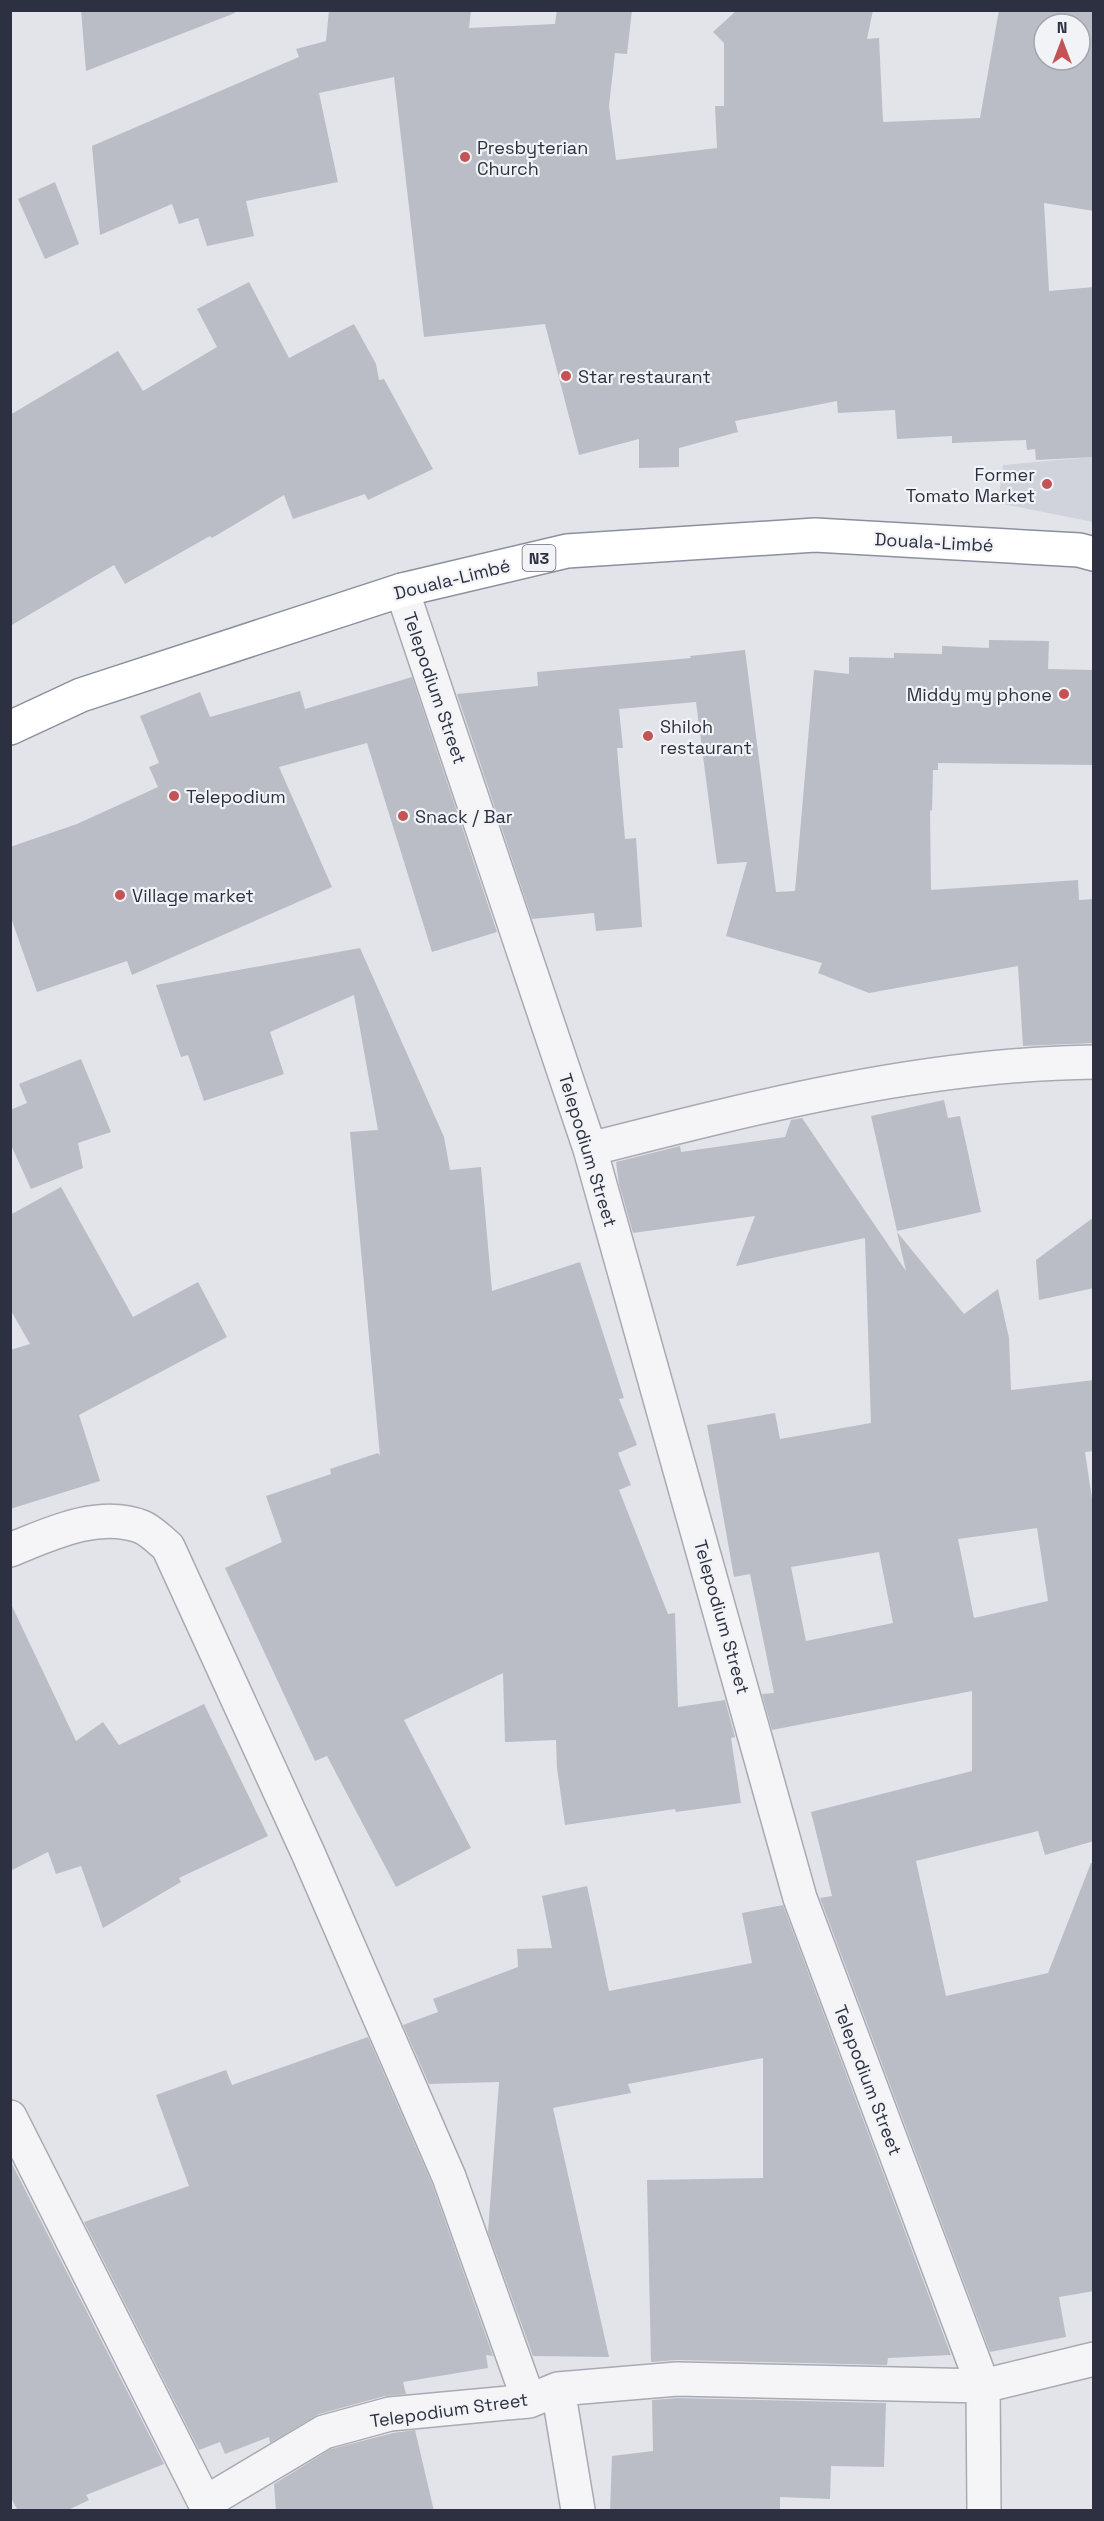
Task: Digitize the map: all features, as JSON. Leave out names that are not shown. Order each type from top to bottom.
[{"type":"highway","name":"Douala-Limbé","points":[[10,728],[81,695],[402,590],[567,551],[815,535],[1089,548]]},
{"type":"street","name":"Telepodium Street","points":[[10,2117],[197,2508],[324,2432],[390,2414],[677,2379],[983,2386],[800,1898],[590,1149],[402,590]]},
{"type":"street","points":[[590,1149],[760,1105],[924,1076],[959,1071],[1094,1062]]},
{"type":"street","points":[[10,1550],[66,1527],[116,1521],[143,1527],[168,1547],[308,1854],[544,2395],[578,2511]]},
{"type":"street","points":[[984,2511],[983,2386],[1094,2360]]},
{"type":"shaded area","name":"Former Tomato Market","points":[[1093,457],[1093,522],[998,503],[1003,465]]},
{"type":"building","points":[[81,10],[234,10],[235,13],[86,71]]},
{"type":"building","points":[[329,10],[471,10],[469,28],[555,24],[557,10],[632,10],[627,54],[615,53],[609,106],[616,160],[717,148],[715,106],[724,106],[724,43],[713,32],[737,10],[873,10],[867,39],[879,38],[883,122],[980,118],[999,10],[1094,10],[1094,211],[1044,203],[1049,291],[1094,287],[1094,457],[1036,460],[1035,449],[1027,450],[1026,440],[952,443],[952,436],[897,439],[895,410],[838,413],[837,401],[735,421],[738,432],[679,448],[679,467],[639,468],[639,439],[579,455],[545,324],[424,337],[394,77],[319,93],[338,182],[246,201],[254,236],[207,246],[198,218],[179,224],[172,204],[100,235],[92,146],[299,57],[296,49],[326,41]]},
{"type":"building","points":[[55,182],[79,244],[45,259],[18,199]]},
{"type":"building","points":[[249,282],[289,358],[354,324],[376,364],[379,380],[384,379],[433,469],[368,500],[365,494],[293,519],[284,495],[212,538],[210,536],[125,584],[114,565],[10,626],[10,415],[118,351],[143,391],[217,347],[197,309]]},
{"type":"building","points":[[989,640],[1049,641],[1048,669],[1094,670],[1094,765],[938,763],[938,770],[933,770],[932,811],[930,810],[931,890],[1078,880],[1079,900],[1094,899],[1094,1043],[1023,1046],[1018,966],[869,993],[818,973],[822,963],[726,936],[747,862],[717,864],[696,702],[619,709],[623,748],[617,748],[625,839],[636,838],[642,927],[596,931],[594,913],[532,919],[457,694],[538,686],[537,672],[691,658],[690,656],[745,650],[776,892],[795,891],[814,670],[849,674],[849,657],[894,658],[894,653],[942,654],[942,646],[989,648]]},
{"type":"building","points":[[412,677],[497,932],[432,952],[367,743],[279,767],[332,887],[132,975],[127,961],[37,992],[10,915],[10,847],[77,824],[158,787],[149,767],[159,763],[140,716],[200,692],[210,717],[300,691],[305,709]]},
{"type":"building","points":[[360,948],[444,1137],[450,1170],[481,1167],[492,1291],[580,1262],[624,1398],[619,1399],[637,1445],[618,1453],[631,1485],[619,1490],[668,1614],[675,1613],[678,1707],[725,1700],[735,1737],[731,1738],[741,1803],[676,1812],[675,1809],[565,1825],[557,1768],[556,1740],[505,1742],[503,1673],[404,1720],[471,1848],[396,1887],[327,1756],[315,1761],[225,1568],[282,1542],[266,1496],[331,1474],[330,1469],[378,1453],[380,1456],[350,1132],[378,1130],[354,995],[270,1032],[284,1074],[204,1101],[188,1055],[181,1057],[156,985]]},
{"type":"building","points":[[81,1059],[111,1132],[78,1143],[83,1168],[31,1189],[10,1143],[10,1110],[27,1103],[19,1084]]},
{"type":"building","points":[[944,1100],[948,1118],[960,1116],[981,1212],[897,1231],[871,1116]]},
{"type":"building","points":[[802,1118],[906,1271],[897,1232],[964,1314],[998,1289],[1009,1338],[1011,1390],[1094,1380],[1094,1451],[1085,1452],[1094,1512],[1094,1841],[1045,1855],[1038,1831],[916,1861],[946,1996],[1048,1973],[1091,1863],[1094,1863],[1094,2291],[1059,2297],[1066,2337],[990,2352],[820,1898],[832,1896],[811,1812],[972,1771],[972,1691],[772,1730],[762,1694],[774,1693],[750,1574],[734,1577],[707,1425],[775,1413],[780,1439],[871,1423],[865,1238],[736,1266],[755,1216],[633,1233],[619,1184],[616,1162],[680,1146],[681,1152],[785,1137],[791,1120]],"holes":[[[1037,1528],[1048,1601],[974,1618],[958,1539]],[[879,1552],[893,1623],[806,1641],[791,1567]]]},
{"type":"building","points":[[61,1187],[133,1317],[198,1282],[227,1337],[79,1415],[100,1481],[10,1509],[10,1350],[30,1344],[10,1309],[10,1215]]},
{"type":"building","points":[[1094,1217],[1094,1288],[1039,1300],[1036,1260]]},
{"type":"building","points":[[10,1602],[76,1741],[103,1722],[119,1745],[204,1704],[268,1836],[179,1878],[181,1882],[103,1928],[81,1866],[56,1874],[48,1852],[10,1871]]},
{"type":"building","points":[[587,1886],[609,1991],[752,1963],[742,1913],[783,1905],[951,2355],[888,2358],[887,2365],[677,2360],[651,2362],[647,2180],[763,2178],[763,2058],[628,2084],[631,2093],[553,2108],[609,2357],[533,2356],[488,2232],[499,2082],[429,2084],[403,2025],[438,2012],[433,1999],[518,1967],[517,1949],[552,1948],[542,1896]]},
{"type":"building","points":[[368,2037],[432,2184],[493,2356],[486,2355],[488,2368],[403,2382],[406,2394],[385,2396],[319,2414],[270,2443],[269,2437],[225,2454],[220,2442],[199,2450],[84,2222],[189,2186],[156,2095],[226,2070],[232,2085]]},
{"type":"building","points":[[10,2160],[164,2464],[86,2495],[89,2500],[66,2511],[18,2511],[10,2496]]},
{"type":"building","points":[[678,2398],[886,2403],[884,2467],[831,2466],[830,2499],[780,2497],[780,2511],[610,2511],[612,2456],[653,2451],[652,2400]]},
{"type":"building","points":[[415,2430],[434,2511],[276,2511],[274,2484],[331,2449],[393,2433]]},
{"type":"place","name":"Presbyterian Church","points":[[465,157]]},
{"type":"place","name":"Star restaurant","points":[[566,376]]},
{"type":"place","name":"Former Tomato Market","points":[[1047,484]]},
{"type":"place","name":"Middy my phone","points":[[1064,694]]},
{"type":"place","name":"Shiloh restaurant","points":[[648,736]]},
{"type":"place","name":"Telepodium","points":[[174,796]]},
{"type":"place","name":"Snack / Bar","points":[[403,816]]},
{"type":"place","name":"Village market","points":[[120,895]]}]
